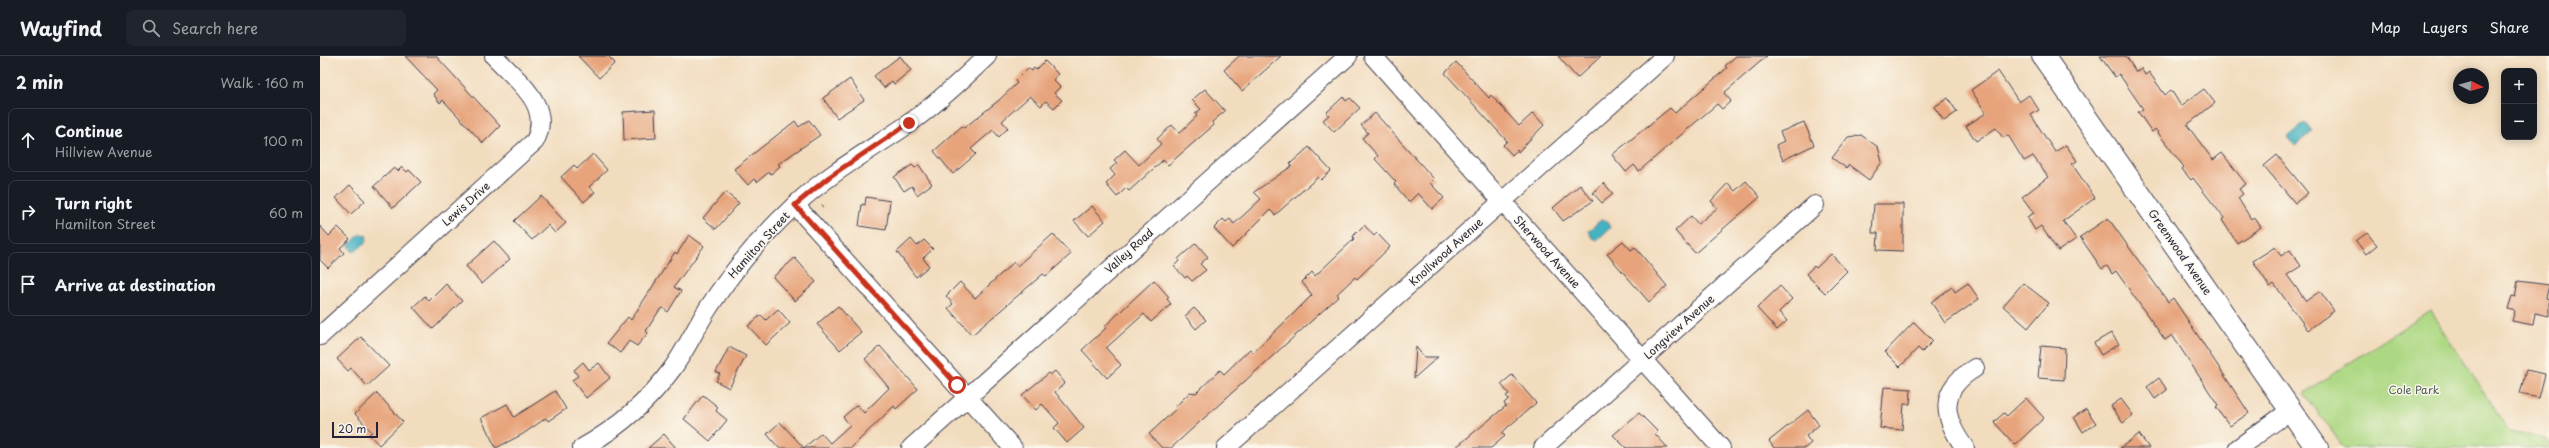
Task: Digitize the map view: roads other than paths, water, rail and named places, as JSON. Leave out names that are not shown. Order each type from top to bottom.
[{"type":"street","name":"Lewis Drive","points":[[320,336],[535,141],[541,122],[535,101],[494,56]]},
{"type":"street","name":"Hamilton Street","points":[[582,448],[605,435],[653,393],[672,368],[708,308],[732,273],[762,238],[795,205],[829,177],[909,123],[987,56]]},
{"type":"street","name":"Valley Road","points":[[911,448],[1348,56]]},
{"type":"street","name":"Sherwood Avenue","points":[[1373,56],[1721,448]]},
{"type":"street","name":"Knollwood Avenue","points":[[1226,448],[1665,56]]},
{"type":"street","name":"Greenwood Avenue","points":[[2043,56],[2317,448]]},
{"type":"street","points":[[795,205],[1013,448]]},
{"type":"street","name":"Longview Avenue","points":[[1543,448],[1815,205]]},
{"type":"street","points":[[1965,448],[1953,431],[1948,418],[1947,404],[1957,380],[1975,368]]},
{"type":"street","points":[[2238,448],[2291,410]]},
{"type":"water","points":[[2305,123],[2312,131],[2295,146],[2288,137]]},
{"type":"water","points":[[1602,219],[1607,221],[1610,228],[1597,240],[1592,238],[1588,231]]},
{"type":"water","points":[[360,234],[366,235],[367,241],[356,251],[352,251],[349,245]]},
{"type":"park label","name":"Cole Park","points":[[2414,390]]}]
